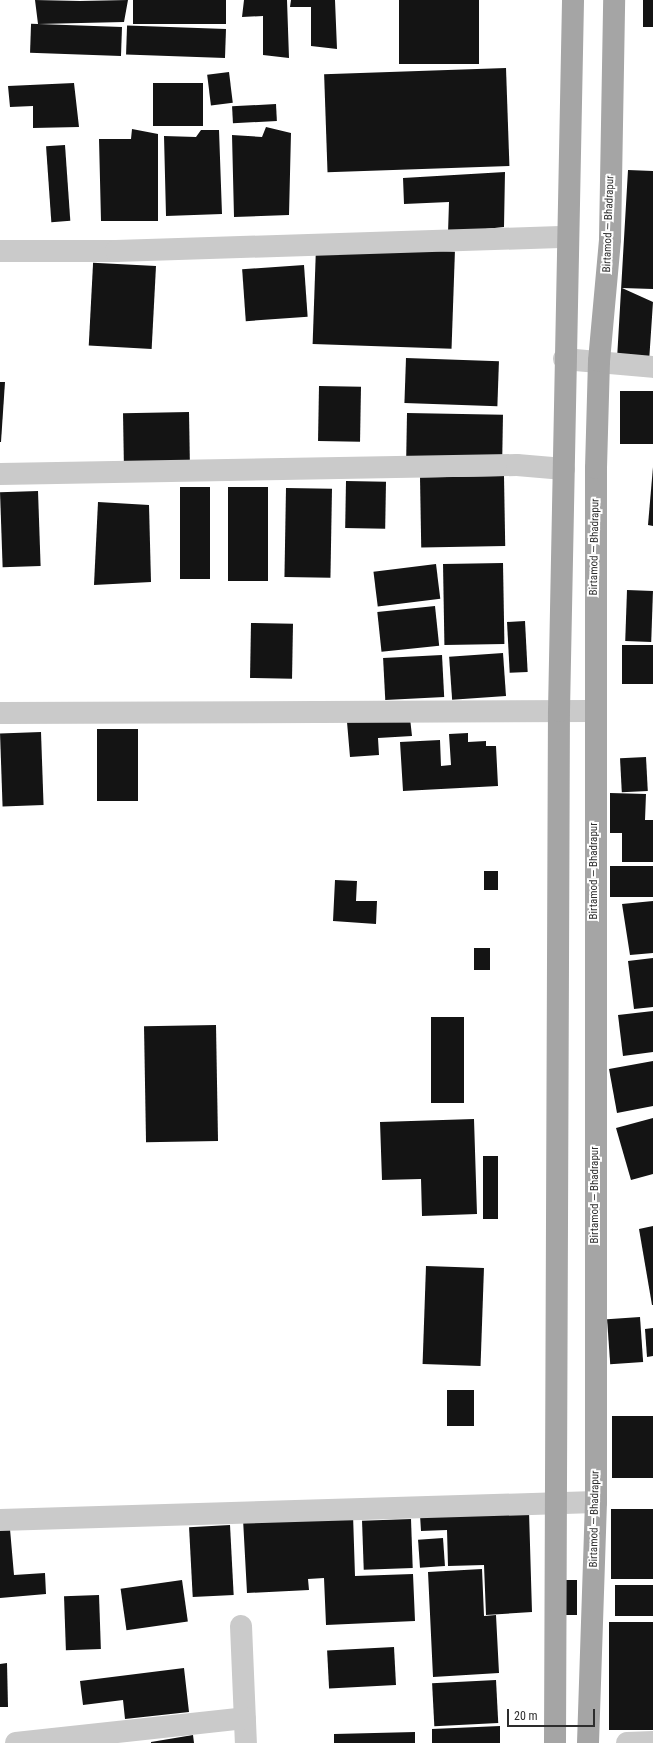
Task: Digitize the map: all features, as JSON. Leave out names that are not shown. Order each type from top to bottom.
[{"type":"main road","points":[[555,1743],[558,1503],[559,711],[564,469],[564,359],[573,0]]},
{"type":"main road","name":"Birtamod — Bhadrapur","points":[[588,1743],[596,1502],[594,711],[599,361],[610,239],[614,0]]},
{"type":"street","points":[[0,251],[116,251],[568,237]]},
{"type":"street","points":[[564,359],[653,367]]},
{"type":"street","points":[[0,474],[518,465],[564,469]]},
{"type":"street","points":[[0,713],[594,711]]},
{"type":"street","points":[[0,1520],[596,1502]]},
{"type":"street","points":[[241,1626],[246,1743]]},
{"type":"street","points":[[16,1743],[245,1718]]},
{"type":"street","points":[[626,1743],[653,1742]]},
{"type":"building","points":[[35,0],[128,0],[124,22],[38,24]]},
{"type":"building","points":[[133,0],[226,0],[226,24],[133,24]]},
{"type":"building","points":[[244,0],[287,0],[289,58],[263,55],[263,16],[242,17]]},
{"type":"building","points":[[291,0],[335,0],[337,49],[311,46],[311,7],[290,7]]},
{"type":"building","points":[[399,0],[479,0],[479,64],[399,64]]},
{"type":"building","points":[[643,0],[653,0],[653,27],[643,27]]},
{"type":"building","points":[[31,24],[122,27],[121,56],[30,53]]},
{"type":"building","points":[[127,26],[226,29],[225,58],[126,55]]},
{"type":"building","points":[[506,68],[509,166],[328,172],[324,74]]},
{"type":"building","points":[[229,72],[233,103],[211,105],[207,75]]},
{"type":"building","points":[[74,83],[79,127],[33,128],[33,106],[10,107],[8,86]]},
{"type":"building","points":[[153,83],[203,83],[203,126],[153,126]]},
{"type":"building","points":[[276,104],[277,121],[233,123],[232,106]]},
{"type":"building","points":[[266,127],[291,133],[289,215],[234,217],[232,135],[262,137]]},
{"type":"building","points":[[132,129],[158,134],[158,221],[101,221],[99,139],[131,139]]},
{"type":"building","points":[[201,130],[219,130],[222,214],[166,216],[164,136],[196,137]]},
{"type":"building","points":[[65,145],[70,221],[51,222],[46,146]]},
{"type":"building","points":[[628,170],[653,171],[653,289],[622,288],[653,302],[649,362],[617,359]]},
{"type":"building","points":[[505,172],[504,227],[448,233],[449,202],[404,204],[403,178]]},
{"type":"building","points":[[316,247],[455,252],[452,349],[313,344]]},
{"type":"building","points":[[93,263],[156,266],[152,349],[89,346]]},
{"type":"building","points":[[304,265],[308,317],[246,321],[242,269]]},
{"type":"building","points":[[406,358],[499,361],[497,406],[404,403]]},
{"type":"building","points":[[0,382],[5,382],[1,442],[0,442]]},
{"type":"building","points":[[319,386],[361,387],[360,442],[318,441]]},
{"type":"building","points":[[620,391],[653,391],[653,444],[620,444]]},
{"type":"building","points":[[189,412],[190,461],[124,462],[123,413]]},
{"type":"building","points":[[407,413],[503,415],[502,458],[406,456]]},
{"type":"building","points":[[653,467],[653,526],[648,525]]},
{"type":"building","points":[[504,476],[505,546],[421,547],[420,477]]},
{"type":"building","points":[[346,481],[386,482],[385,529],[345,528]]},
{"type":"building","points":[[180,487],[210,487],[210,579],[180,579]]},
{"type":"building","points":[[228,487],[268,487],[268,581],[228,581]]},
{"type":"building","points":[[286,488],[332,489],[330,578],[284,577]]},
{"type":"building","points":[[38,491],[41,566],[3,567],[0,492]]},
{"type":"building","points":[[98,502],[149,505],[151,582],[94,585]]},
{"type":"building","points":[[503,563],[504,644],[444,645],[443,564]]},
{"type":"building","points":[[436,564],[440,599],[378,606],[373,572]]},
{"type":"building","points":[[627,590],[653,591],[651,642],[625,641]]},
{"type":"building","points":[[435,606],[439,646],[381,652],[377,612]]},
{"type":"building","points":[[525,621],[528,672],[510,673],[507,622]]},
{"type":"building","points":[[251,623],[293,624],[292,679],[250,678]]},
{"type":"building","points":[[622,645],[653,645],[653,684],[622,684]]},
{"type":"building","points":[[503,653],[506,696],[452,700],[449,657]]},
{"type":"building","points":[[442,655],[444,697],[385,700],[383,658]]},
{"type":"building","points":[[410,718],[412,736],[378,738],[379,755],[350,757],[347,722]]},
{"type":"building","points":[[97,729],[138,729],[138,801],[97,801]]},
{"type":"building","points":[[41,732],[44,805],[3,806],[0,733]]},
{"type":"building","points":[[468,733],[468,742],[486,741],[486,746],[496,746],[498,786],[403,791],[400,742],[440,740],[441,766],[451,765],[449,734]]},
{"type":"building","points":[[646,757],[648,791],[622,792],[620,758]]},
{"type":"building","points":[[610,793],[646,794],[645,820],[653,820],[653,862],[622,862],[622,833],[610,833]]},
{"type":"building","points":[[610,866],[653,866],[653,897],[610,897]]},
{"type":"building","points":[[484,871],[498,871],[498,890],[484,890]]},
{"type":"building","points":[[335,880],[357,881],[356,901],[377,901],[376,924],[333,921]]},
{"type":"building","points":[[653,901],[653,953],[630,955],[622,904]]},
{"type":"building","points":[[474,948],[490,948],[490,970],[474,970]]},
{"type":"building","points":[[653,958],[653,1007],[634,1009],[628,961]]},
{"type":"building","points":[[653,1011],[653,1052],[623,1056],[618,1015]]},
{"type":"building","points":[[431,1017],[464,1017],[464,1103],[431,1103]]},
{"type":"building","points":[[216,1025],[218,1141],[146,1142],[144,1026]]},
{"type":"building","points":[[653,1061],[653,1106],[617,1113],[609,1069]]},
{"type":"building","points":[[653,1118],[653,1174],[631,1180],[616,1128]]},
{"type":"building","points":[[474,1119],[477,1214],[422,1216],[421,1179],[382,1180],[380,1122]]},
{"type":"building","points":[[483,1156],[498,1156],[498,1219],[483,1219]]},
{"type":"building","points":[[653,1226],[653,1305],[652,1305],[639,1229]]},
{"type":"building","points":[[426,1266],[484,1268],[481,1366],[423,1364]]},
{"type":"building","points":[[640,1317],[643,1362],[610,1364],[607,1319]]},
{"type":"building","points":[[653,1328],[653,1356],[647,1357],[645,1329]]},
{"type":"building","points":[[447,1390],[474,1390],[474,1426],[447,1426]]},
{"type":"building","points":[[612,1416],[653,1416],[653,1478],[612,1478]]},
{"type":"building","points":[[611,1509],[653,1509],[653,1579],[611,1579]]},
{"type":"building","points":[[529,1511],[532,1612],[486,1615],[484,1565],[448,1566],[447,1530],[421,1531],[420,1515]]},
{"type":"building","points":[[353,1514],[355,1576],[413,1574],[415,1621],[326,1625],[324,1578],[308,1579],[309,1590],[247,1593],[243,1519]]},
{"type":"building","points":[[411,1519],[413,1568],[364,1570],[362,1521]]},
{"type":"building","points":[[230,1525],[234,1595],[193,1597],[189,1527]]},
{"type":"building","points":[[10,1529],[14,1575],[45,1573],[46,1594],[0,1598],[0,1530]]},
{"type":"building","points":[[443,1538],[445,1566],[420,1568],[418,1540]]},
{"type":"building","points":[[482,1569],[484,1616],[496,1615],[499,1673],[433,1677],[428,1572]]},
{"type":"building","points":[[182,1580],[188,1622],[126,1630],[121,1589]]},
{"type":"building","points":[[558,1580],[577,1580],[577,1615],[558,1615]]},
{"type":"building","points":[[615,1585],[653,1585],[653,1616],[615,1616]]},
{"type":"building","points":[[99,1595],[101,1649],[66,1650],[64,1596]]},
{"type":"building","points":[[609,1622],[653,1622],[653,1730],[609,1730]]},
{"type":"building","points":[[394,1647],[396,1685],[329,1688],[327,1651]]},
{"type":"building","points":[[7,1663],[8,1707],[0,1707],[0,1664]]},
{"type":"building","points":[[184,1668],[189,1712],[125,1719],[123,1700],[83,1705],[80,1681]]},
{"type":"building","points":[[496,1680],[498,1723],[434,1726],[432,1683]]},
{"type":"building","points":[[500,1726],[500,1743],[432,1743],[432,1729]]},
{"type":"building","points":[[415,1732],[415,1743],[334,1743],[334,1734]]},
{"type":"building","points":[[193,1735],[194,1743],[151,1743],[151,1742]]}]
